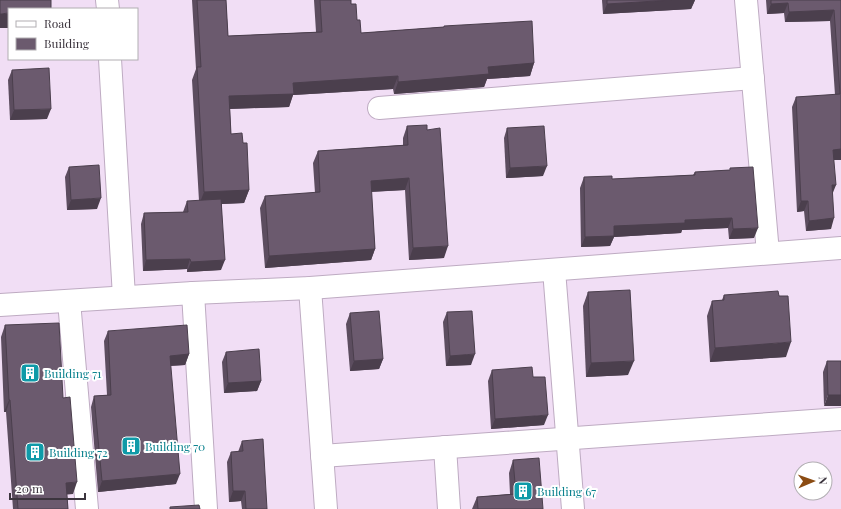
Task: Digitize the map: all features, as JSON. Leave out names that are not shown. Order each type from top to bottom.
[{"type":"street","points":[[746,0],[768,253]]},
{"type":"street","points":[[110,60],[124,296]]},
{"type":"street","points":[[379,108],[753,78]]},
{"type":"street","points":[[0,305],[192,292],[310,288],[841,248]]},
{"type":"street","points":[[554,270],[573,509]]},
{"type":"street","points":[[310,288],[326,509]]},
{"type":"street","points":[[192,292],[206,509]]},
{"type":"street","points":[[69,301],[87,509]]},
{"type":"street","points":[[322,456],[841,420]]},
{"type":"street","points":[[445,447],[449,509]]},
{"type":"building","points":[[0,0],[51,0],[51,8],[8,8],[8,13],[0,14]]},
{"type":"building","points":[[197,0],[226,0],[228,36],[322,32],[320,0],[351,0],[351,4],[356,4],[357,20],[360,20],[361,33],[532,21],[534,63],[488,67],[489,74],[398,82],[398,76],[293,83],[294,94],[229,96],[231,134],[242,133],[243,143],[247,143],[249,190],[204,192],[197,67],[201,67]]},
{"type":"building","points":[[607,0],[672,0],[607,4]]},
{"type":"building","points":[[771,0],[841,0],[841,149],[833,150],[836,185],[832,185],[834,218],[809,221],[808,201],[801,201],[796,97],[840,94],[834,10],[789,12],[788,3],[771,4]]},
{"type":"building","points":[[49,68],[51,109],[14,110],[12,70]]},
{"type":"building","points":[[427,125],[427,130],[440,128],[448,246],[413,248],[409,178],[371,181],[375,249],[269,256],[265,196],[320,192],[318,151],[408,145],[407,126]]},
{"type":"building","points":[[544,126],[547,166],[510,168],[507,128]]},
{"type":"building","points":[[99,165],[101,198],[71,200],[69,167]]},
{"type":"building","points":[[753,167],[758,228],[733,229],[732,218],[685,220],[685,223],[614,226],[614,236],[585,237],[584,177],[612,176],[612,179],[695,175],[695,172]]},
{"type":"building","points":[[221,199],[225,260],[191,262],[190,259],[146,260],[144,213],[188,212],[187,201]]},
{"type":"building","points":[[630,290],[634,361],[591,363],[588,292]]},
{"type":"building","points":[[778,291],[779,296],[788,296],[791,342],[715,348],[712,301],[724,300],[724,295]]},
{"type":"building","points":[[379,311],[383,359],[354,361],[350,313]]},
{"type":"building","points":[[472,311],[475,354],[450,356],[447,312]]},
{"type":"building","points":[[59,323],[63,398],[70,397],[77,482],[66,483],[68,509],[18,509],[9,400],[5,325]]},
{"type":"building","points":[[187,325],[189,354],[170,356],[180,474],[102,481],[94,396],[111,395],[108,331]]},
{"type":"building","points":[[259,349],[261,381],[228,383],[226,352]]},
{"type":"building","points":[[827,361],[841,361],[841,395],[828,395]]},
{"type":"building","points":[[532,367],[533,377],[545,377],[548,415],[495,419],[492,370]]},
{"type":"building","points":[[263,439],[267,509],[246,509],[245,491],[233,491],[231,452],[243,451],[242,441]]},
{"type":"building","points":[[539,458],[543,509],[478,509],[477,497],[516,494],[513,460]]},
{"type":"building","points":[[199,505],[200,509],[170,509],[170,507]]},
{"type":"place","name":"Building 71","points":[[30,373]]},
{"type":"place","name":"Building 70","points":[[131,446]]},
{"type":"place","name":"Building 72","points":[[35,452]]},
{"type":"place","name":"Building 67","points":[[523,491]]}]
